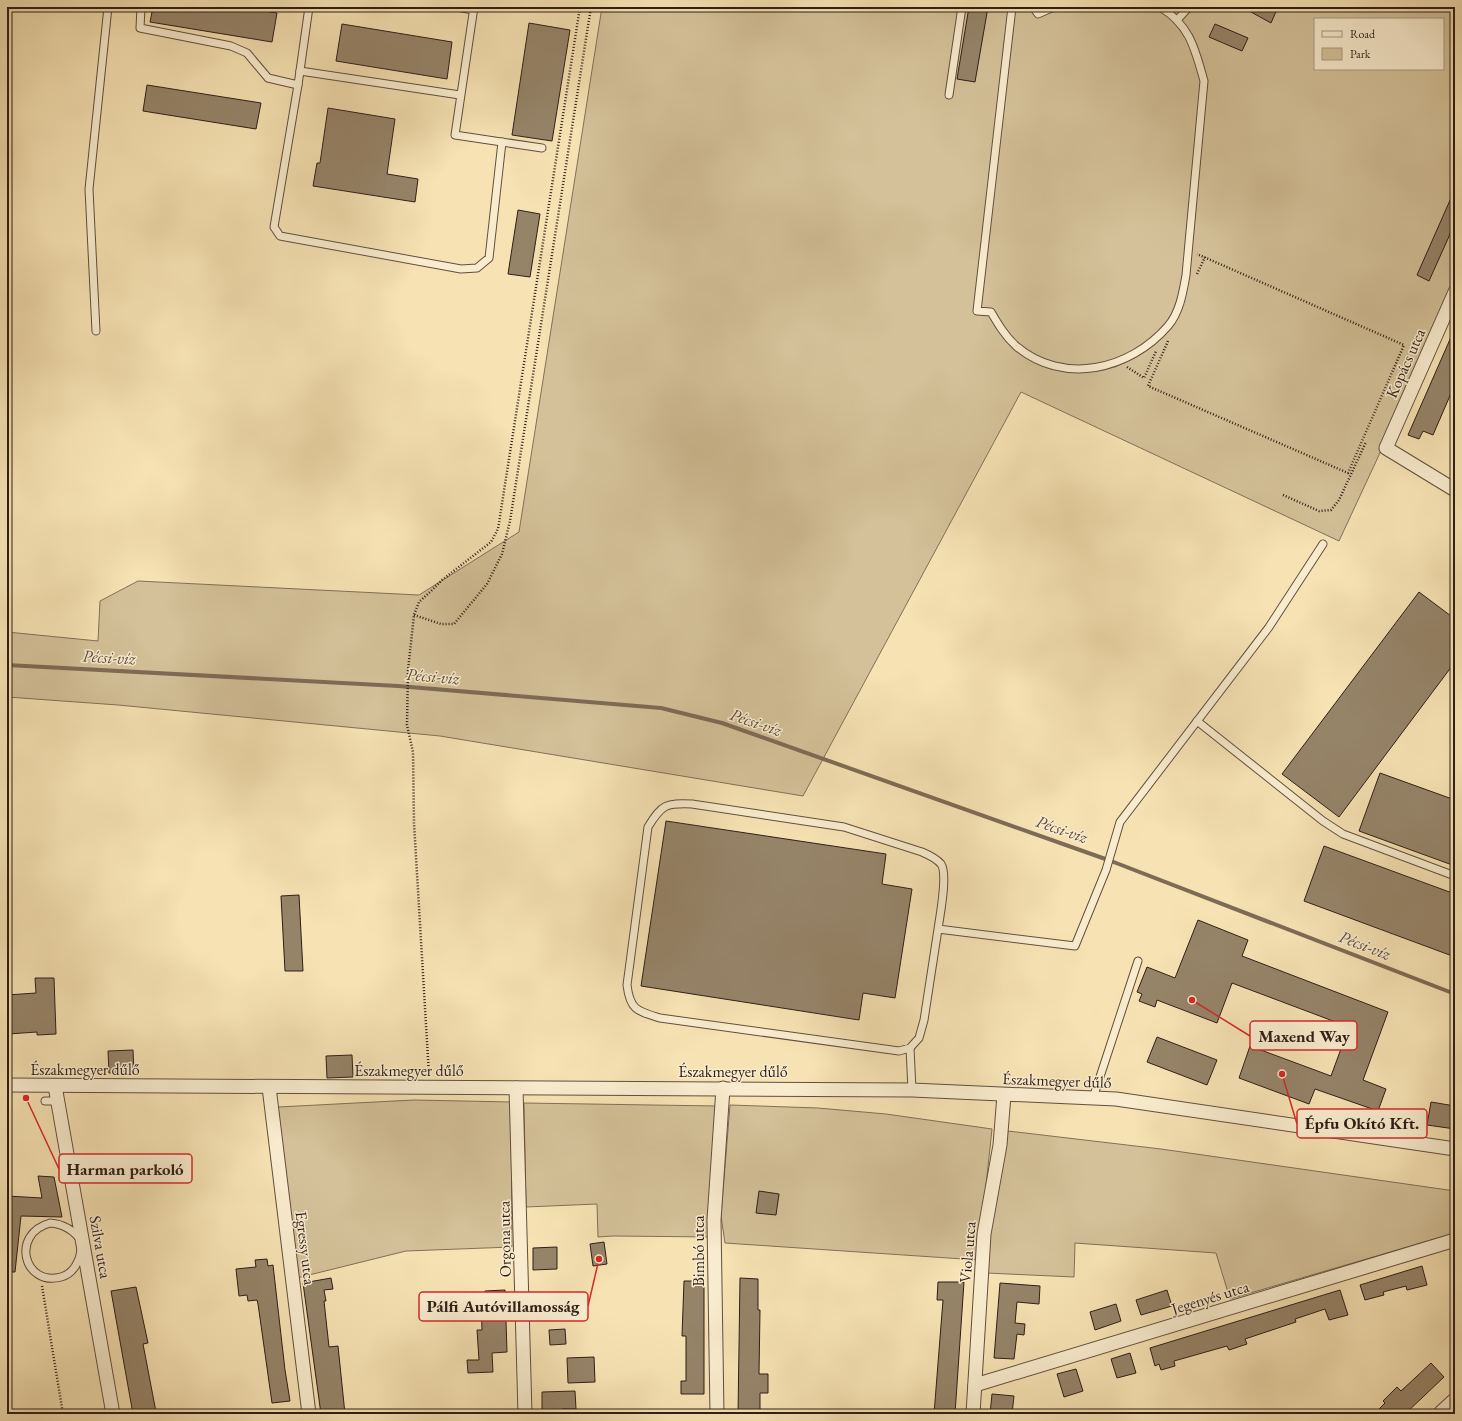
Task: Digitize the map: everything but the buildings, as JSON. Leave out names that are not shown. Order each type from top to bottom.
[{"type":"street","name":"Kopács utca","points":[[1455,292],[1386,448],[1455,490]]},
{"type":"street","name":"Északmegyer dűlő","points":[[7,1085],[912,1090],[1116,1099],[1455,1148]]},
{"type":"street","name":"Szilva utca","points":[[55,1086],[52,1101],[82,1242],[113,1414]]},
{"type":"street","name":"Egressy utca","points":[[269,1086],[309,1414]]},
{"type":"street","name":"Orgona utca","points":[[516,1088],[525,1414]]},
{"type":"street","name":"Bimbó utca","points":[[717,1414],[714,1220],[723,1088]]},
{"type":"street","name":"Viola utca","points":[[973,1414],[984,1234],[1000,1145],[1004,1095]]},
{"type":"street","name":"Jegenyés utca","points":[[975,1385],[1455,1240]]},
{"type":"street","points":[[1442,1414],[1455,1402]]},
{"type":"lane","points":[[96,331],[89,189],[108,7]]},
{"type":"lane","points":[[141,7],[140,28],[231,46],[247,53],[268,78],[298,85]]},
{"type":"lane","points":[[309,7],[298,85],[274,227],[280,236],[461,269],[477,268],[489,258],[502,142]]},
{"type":"lane","points":[[457,7],[473,8],[455,135],[542,148]]},
{"type":"lane","points":[[949,95],[962,7]]},
{"type":"lane","points":[[1012,7],[977,311],[991,312],[1001,329],[1015,345],[1043,362],[1071,369],[1090,369],[1119,362],[1142,348],[1168,325],[1181,300],[1186,275],[1187,250],[1204,80],[1196,53],[1182,24],[1160,7]]},
{"type":"lane","points":[[1033,7],[1038,14],[1054,7]]},
{"type":"lane","points":[[1177,20],[1189,7]]},
{"type":"lane","points":[[300,70],[460,95]]},
{"type":"lane","points":[[938,928],[1076,946],[1106,870],[1120,822],[1269,627],[1323,544]]},
{"type":"lane","points":[[1197,721],[1323,821],[1343,834],[1455,876]]},
{"type":"lane","points":[[671,804],[692,804],[844,827],[916,850],[933,857],[942,865],[944,876],[938,928],[924,1020],[919,1038],[910,1048],[900,1051],[660,1018],[641,1012],[629,1001],[627,985],[648,827],[657,812],[671,804]]},
{"type":"lane","points":[[1093,1098],[1138,961]]},
{"type":"lane","points":[[910,1048],[912,1090]]},
{"type":"lane","points":[[50,1224],[58,1224],[72,1231],[82,1242],[79,1260],[70,1272],[56,1278],[40,1275],[29,1265],[26,1258],[27,1242],[36,1230],[50,1224]]},
{"type":"path","points":[[429,1082],[414,824],[413,752],[407,726],[408,670],[414,615],[419,602],[431,590],[491,542],[498,530],[580,7]]},
{"type":"path","points":[[414,615],[441,624],[454,624],[487,584],[502,554],[512,513],[591,7]]},
{"type":"path","points":[[1170,336],[1148,386],[1348,473],[1404,345],[1187,250]]},
{"type":"path","points":[[1195,279],[1205,257]]},
{"type":"path","points":[[1362,440],[1372,445]]},
{"type":"path","points":[[1283,495],[1319,511],[1330,510],[1339,500],[1366,442]]},
{"type":"path","points":[[40,1275],[63,1414]]},
{"type":"green space","points":[[602,7],[1455,7],[1455,277],[1379,455],[1339,541],[1021,392],[803,796],[440,736],[118,705],[7,697],[7,632],[98,641],[100,601],[138,581],[419,595],[519,532]]},
{"type":"green space","points":[[414,1100],[511,1102],[512,1247],[406,1251],[297,1278],[278,1107]]},
{"type":"green space","points":[[524,1103],[717,1106],[714,1237],[598,1237],[597,1204],[526,1207]]},
{"type":"green space","points":[[730,1105],[818,1108],[886,1114],[992,1129],[978,1260],[725,1243],[721,1216]]},
{"type":"green space","points":[[1008,1131],[1161,1149],[1455,1191],[1455,1233],[1230,1299],[1216,1253],[1075,1243],[1074,1277],[986,1273],[993,1211]]},
{"type":"waterway","name":"Pécsi-víz","points":[[7,665],[398,686],[661,708],[722,723],[1111,861],[1455,994]]},
{"type":"place","name":"Maxend Way","points":[[1192,1000]]},
{"type":"place","name":"Épfu Okító Kft.","points":[[1282,1074]]},
{"type":"place","name":"Harman parkoló","points":[[26,1098]]},
{"type":"place","name":"Pálfi Autóvillamosság","points":[[599,1259]]}]
